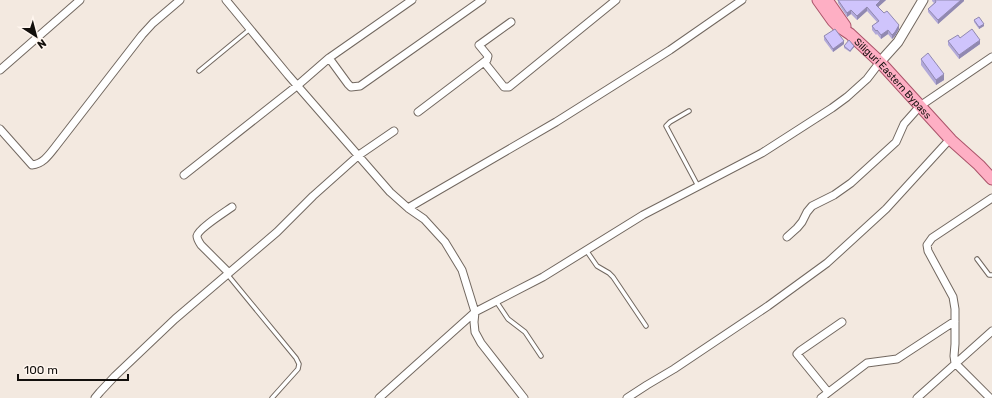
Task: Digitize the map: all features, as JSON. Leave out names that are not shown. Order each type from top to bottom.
[{"type":"main road","name":"Siliguri Eastern Bypass","points":[[818,0],[833,21],[850,34],[880,62],[950,139],[992,179]]},
{"type":"main road","name":"Siliguri Eastern Bypass","points":[[827,0],[850,34]]},
{"type":"main road","name":"Siliguri Eastern Bypass","points":[[935,123],[955,134],[992,169]]},
{"type":"street","points":[[0,70],[80,0]]},
{"type":"street","points":[[1,132],[32,165],[37,165],[44,161],[142,35],[153,23],[180,0]]},
{"type":"street","points":[[226,0],[390,192],[408,208],[424,219],[445,242],[462,270],[475,312],[475,332],[481,343],[524,398]]},
{"type":"street","points":[[184,175],[298,86],[329,58],[412,0]]},
{"type":"street","points":[[329,58],[348,84],[352,87],[360,86],[482,0]]},
{"type":"street","points":[[484,62],[504,86],[509,87],[616,0]]},
{"type":"street","points":[[408,208],[556,122],[670,50],[742,0]]},
{"type":"street","points":[[379,398],[475,312],[543,278],[643,215],[762,153],[832,108],[856,90],[867,79],[898,42],[923,0]]},
{"type":"street","points":[[418,112],[487,60],[488,56],[479,45],[511,22]]},
{"type":"street","points":[[787,237],[802,222],[812,206],[842,189],[896,142],[904,124],[920,106],[992,57]]},
{"type":"street","points":[[95,398],[115,376],[175,319],[277,232],[359,155],[394,131]]},
{"type":"street","points":[[627,398],[674,369],[755,315],[827,263],[886,209],[950,139]]},
{"type":"street","points":[[988,397],[955,363],[955,308],[953,297],[928,251],[927,245],[932,238],[992,198]]},
{"type":"street","points":[[228,274],[201,244],[197,236],[201,230],[232,207]]},
{"type":"street","points":[[821,398],[867,363],[896,359],[955,321]]},
{"type":"street","points":[[828,392],[797,354],[842,322]]},
{"type":"street","points":[[917,398],[992,331]]},
{"type":"lane","points":[[199,72],[250,29]]},
{"type":"lane","points":[[689,111],[666,126],[698,186]]},
{"type":"lane","points":[[586,250],[597,266],[613,277],[646,326]]},
{"type":"lane","points":[[978,259],[989,275],[992,275]]},
{"type":"lane","points":[[228,274],[296,358],[299,364],[298,369],[272,398]]},
{"type":"lane","points":[[496,302],[508,319],[525,332],[540,356]]},
{"type":"building","points":[[838,0],[881,0],[876,5],[884,13],[887,11],[899,25],[892,35],[888,30],[881,35],[872,26],[879,21],[867,7],[857,16],[851,10],[847,13]]},
{"type":"building","points":[[935,0],[961,0],[938,20],[928,9],[936,2]]},
{"type":"building","points":[[979,17],[984,24],[979,27],[974,20]]},
{"type":"building","points":[[835,29],[844,41],[833,49],[824,36]]},
{"type":"building","points":[[972,29],[980,40],[959,55],[948,41],[958,35],[960,38]]},
{"type":"building","points":[[849,40],[854,46],[850,51],[844,46]]},
{"type":"building","points":[[928,53],[944,74],[936,80],[921,59]]}]
